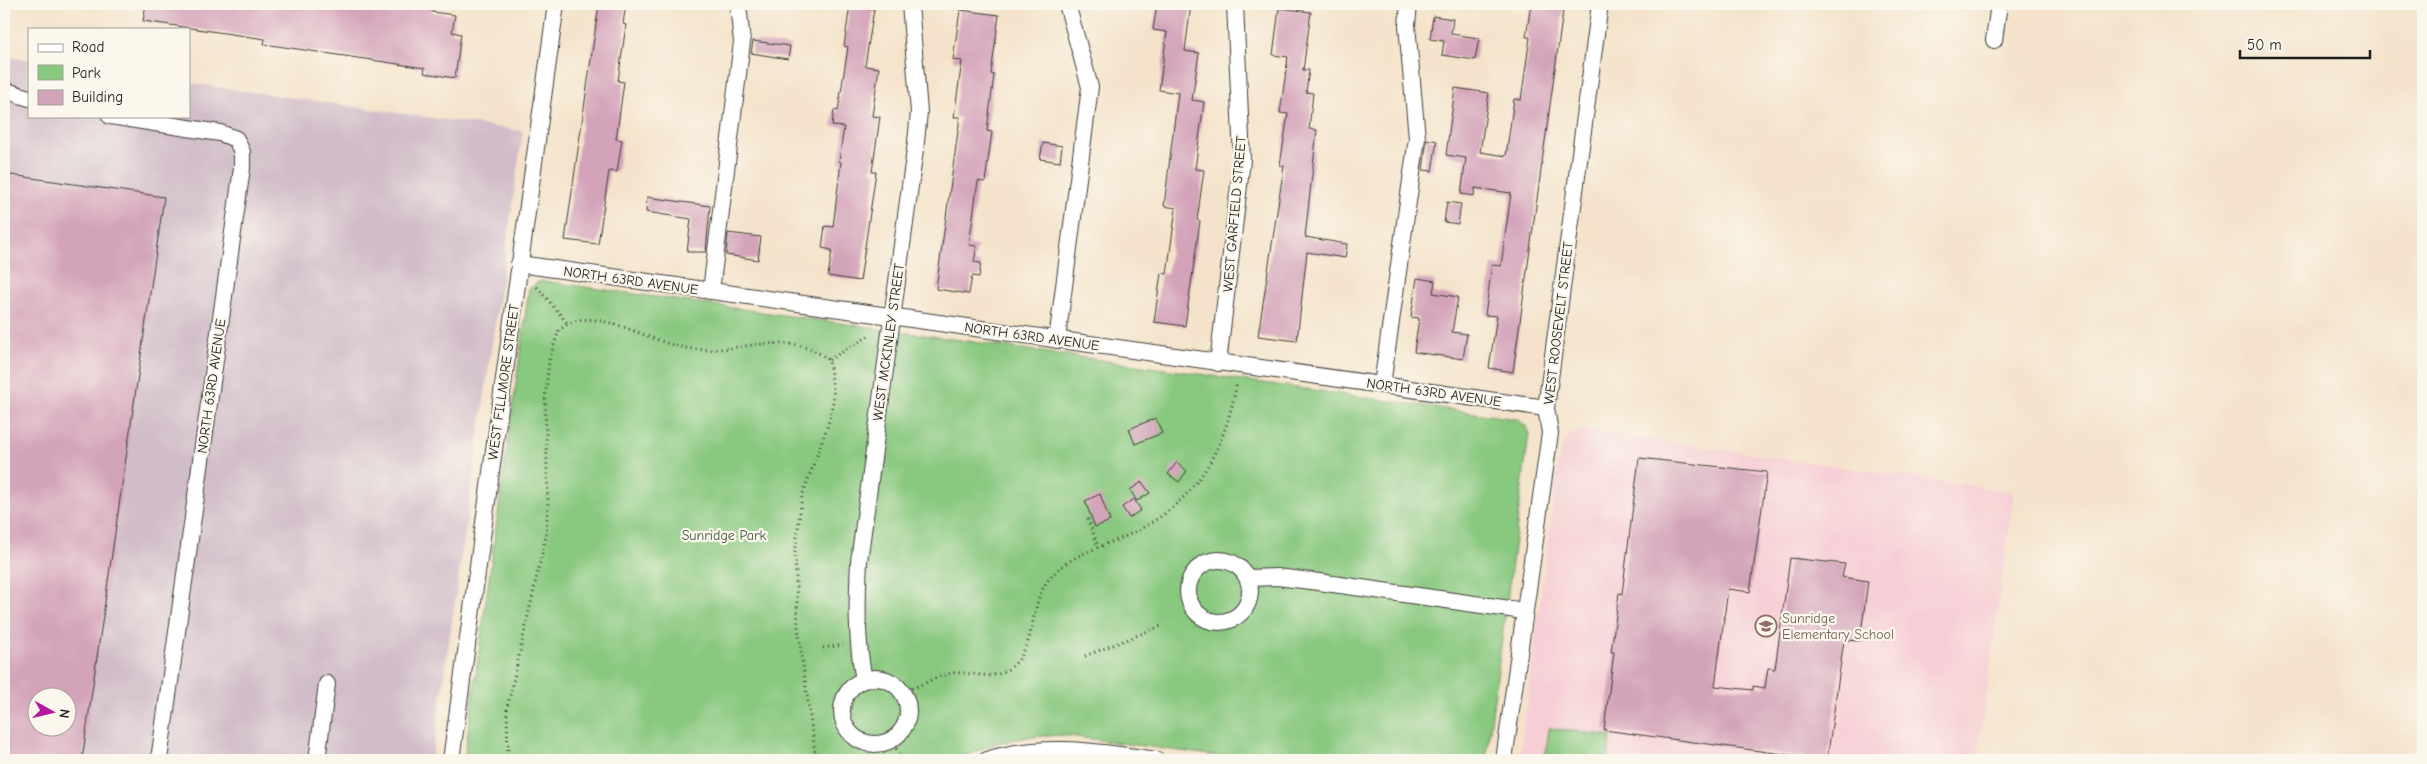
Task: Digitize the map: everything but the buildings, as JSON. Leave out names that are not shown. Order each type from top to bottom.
[{"type":"street","name":"WEST FILLMORE STREET","points":[[451,760],[556,4]]},
{"type":"street","points":[[711,291],[742,42],[738,4]]},
{"type":"street","name":"WEST MCKINLEY STREET","points":[[864,680],[857,643],[856,617],[859,562],[919,112],[910,4]]},
{"type":"street","points":[[1057,340],[1090,87],[1067,4]]},
{"type":"street","name":"WEST GARFIELD STREET","points":[[1218,363],[1242,160],[1235,4]]},
{"type":"street","points":[[1382,385],[1417,138],[1407,24],[1409,4]]},
{"type":"street","name":"WEST ROOSEVELT STREET","points":[[1504,760],[1550,433],[1546,408],[1600,4]]},
{"type":"street","points":[[1994,40],[1999,4]]},
{"type":"street","points":[[4,90],[28,98]]},
{"type":"street","name":"NORTH 63RD AVENUE","points":[[123,118],[220,133],[236,139],[242,152],[242,168],[159,760]]},
{"type":"street","name":"NORTH 63RD AVENUE","points":[[519,264],[1546,408]]},
{"type":"street","points":[[1248,578],[1277,577],[1319,582],[1524,611]]},
{"type":"street","points":[[874,678],[885,679],[895,684],[902,691],[907,702],[908,713],[906,724],[900,733],[885,742],[860,740],[852,735],[843,718],[842,709],[848,691],[864,680],[874,678]]},
{"type":"street","points":[[317,760],[327,684]]},
{"type":"street","points":[[987,760],[1030,750],[1049,749],[1091,751],[1156,760]]},
{"type":"path","points":[[537,287],[568,324]]},
{"type":"path","points":[[508,760],[507,709],[546,536],[548,502],[545,398],[549,360],[558,330],[579,320],[602,322],[638,332],[664,343],[693,349],[790,343],[817,350],[829,360],[834,397],[828,425],[802,496],[795,552],[798,628],[816,760]]},
{"type":"path","points":[[829,360],[870,335]]},
{"type":"path","points":[[902,691],[915,689],[932,680],[952,673],[1000,674],[1011,667],[1026,650],[1038,598],[1050,578],[1069,559],[1126,536],[1163,515],[1200,477],[1224,436],[1238,382]]},
{"type":"path","points":[[1088,518],[1098,547]]},
{"type":"path","points":[[1085,656],[1161,626]]},
{"type":"path","points":[[822,648],[843,645]]},
{"type":"path","points":[[885,742],[889,760]]},
{"type":"path","points":[[885,742],[903,760]]},
{"type":"shaded area","points":[[4,57],[28,60],[28,118],[190,118],[190,83],[523,131],[432,760],[4,760]]},
{"type":"shaded area","name":"Sunridge Elementary School","points":[[1586,430],[2014,492],[1977,760],[1519,760],[1560,453],[1566,439],[1574,433]]},
{"type":"green space","name":"Sunridge Park","points":[[543,281],[1517,419],[1526,426],[1529,434],[1486,760],[1246,760],[1062,735],[1030,737],[996,743],[956,760],[464,760],[529,289],[538,282]]},
{"type":"green space","points":[[1549,728],[1611,736],[1608,760],[1545,760]]},
{"type":"place","name":"Sunridge Elementary School","points":[[1766,626]]}]
